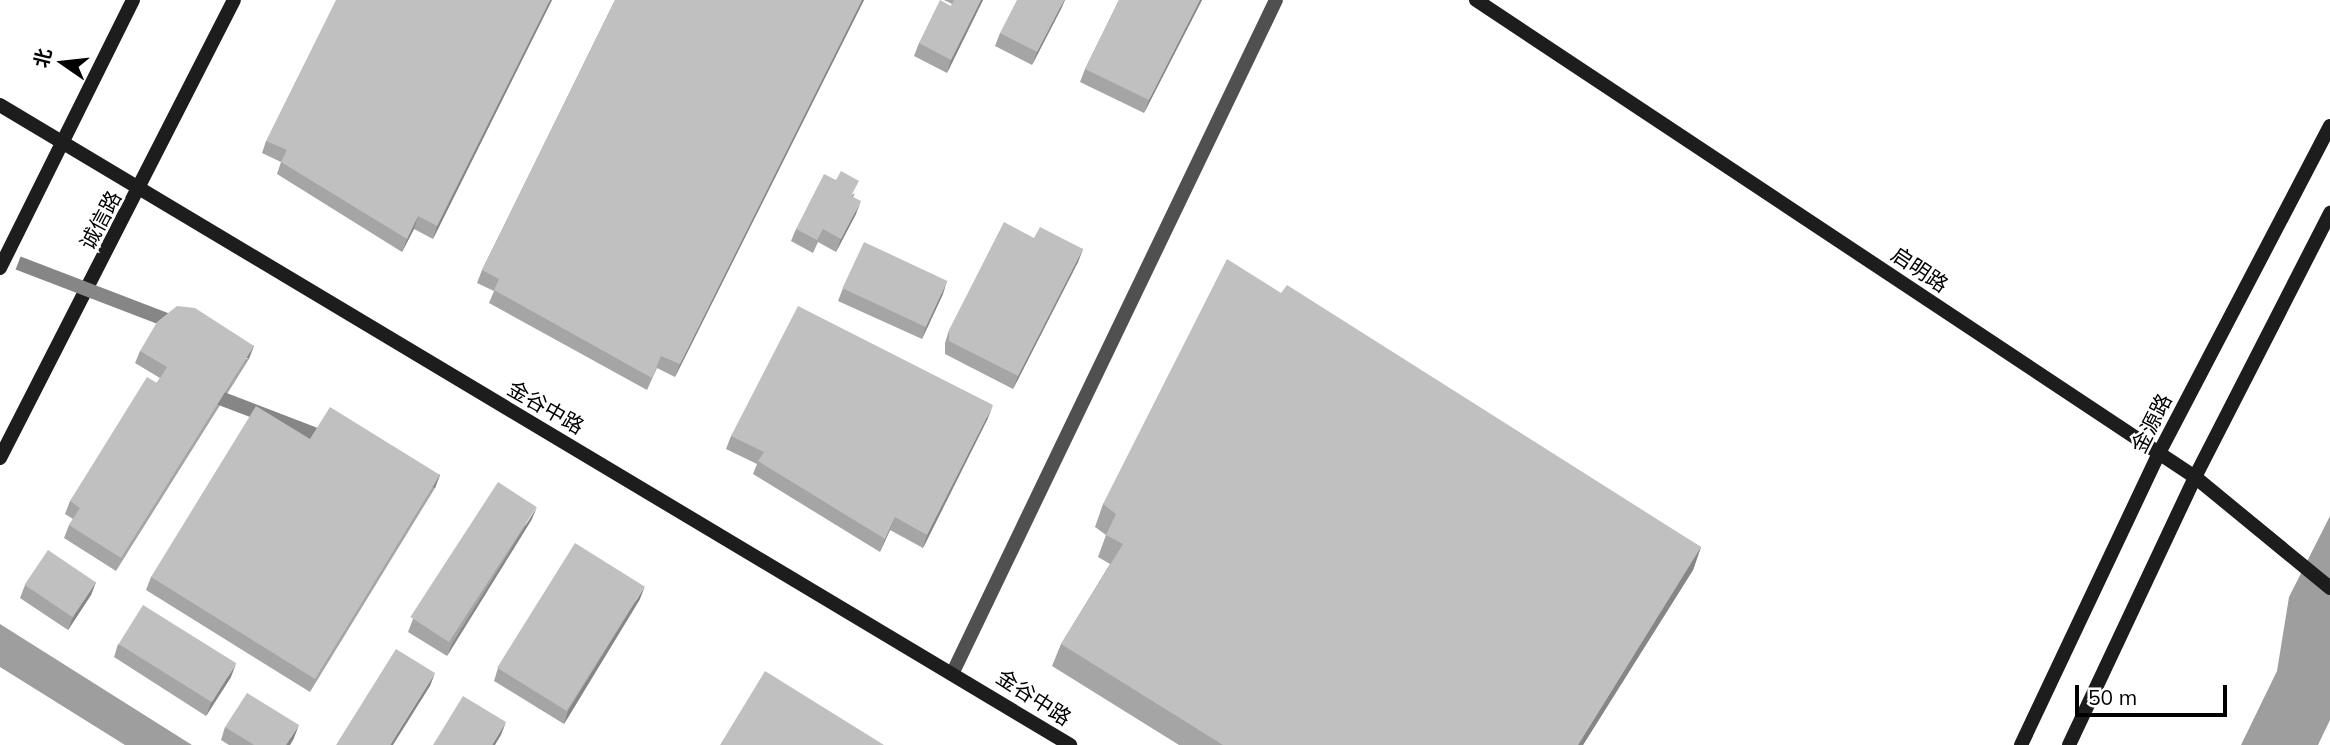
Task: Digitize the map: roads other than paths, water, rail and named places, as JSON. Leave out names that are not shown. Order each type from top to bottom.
[{"type":"street","points":[[0,268],[133,0]]},
{"type":"street","name":"诚信路","points":[[0,458],[139,192],[234,0]]},
{"type":"street","points":[[954,670],[1276,0]]},
{"type":"street","name":"启明路","points":[[1476,0],[2195,477],[2330,588]]},
{"type":"street","name":"金谷中路","points":[[0,105],[139,192],[954,670],[1070,745]]},
{"type":"street","name":"金源路","points":[[2021,745],[2159,453],[2330,126]]},
{"type":"street","points":[[2069,745],[2195,477],[2330,213]]}]
